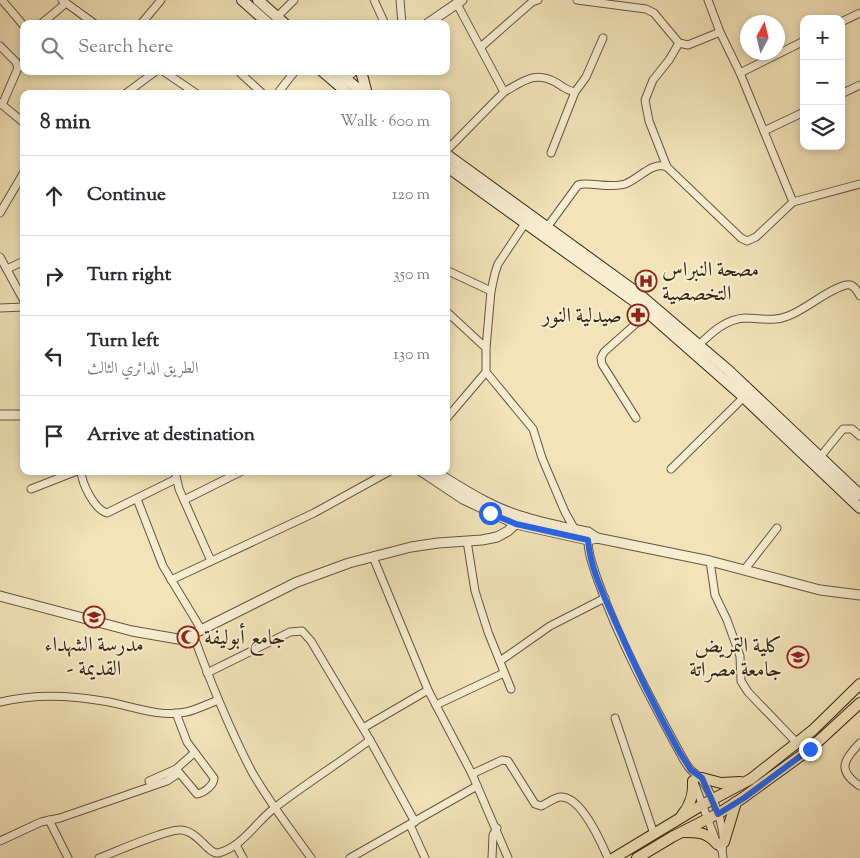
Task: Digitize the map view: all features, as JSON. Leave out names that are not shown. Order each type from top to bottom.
[{"type":"main road","points":[[242,0],[275,20]]},
{"type":"main road","points":[[258,0],[276,20]]},
{"type":"main road","points":[[362,75],[364,90]]},
{"type":"main road","points":[[339,76],[347,90]]},
{"type":"main road","points":[[339,76],[359,90]]},
{"type":"main road","points":[[450,156],[639,294],[700,345],[860,495]]},
{"type":"main road","points":[[450,169],[526,222],[648,313],[743,398],[860,508]]},
{"type":"main road","points":[[614,858],[750,778],[797,743],[860,684]]},
{"type":"main road","points":[[637,858],[718,814],[736,802],[810,749],[860,702]]},
{"type":"main road","points":[[677,820],[686,811],[689,804],[695,777],[731,783],[750,778]]},
{"type":"main road","points":[[722,849],[736,802]]},
{"type":"main road","points":[[682,832],[710,836],[722,849]]},
{"type":"street","points":[[2,0],[20,21]]},
{"type":"street","points":[[144,20],[161,0]]},
{"type":"street","points":[[278,20],[294,0]]},
{"type":"street","points":[[374,0],[383,20]]},
{"type":"street","points":[[400,0],[402,20]]},
{"type":"street","points":[[482,46],[532,2],[538,0]]},
{"type":"street","points":[[577,0],[599,1],[646,9],[654,13],[679,43],[688,45],[720,32]]},
{"type":"street","points":[[708,0],[793,202]]},
{"type":"street","points":[[45,20],[64,1],[90,20]]},
{"type":"street","points":[[433,20],[460,2],[504,92]]},
{"type":"street","points":[[845,20],[860,13]]},
{"type":"street","points":[[551,153],[575,92],[586,77],[603,38]]},
{"type":"street","points":[[679,43],[669,60],[653,80],[645,100],[649,121],[667,167],[734,233],[747,241],[756,237],[793,202],[860,184]]},
{"type":"street","points":[[740,73],[800,43]]},
{"type":"street","points":[[0,46],[16,62],[18,68],[1,104],[20,120]]},
{"type":"street","points":[[130,90],[151,75]]},
{"type":"street","points":[[169,75],[191,90]]},
{"type":"street","points":[[242,75],[259,90]]},
{"type":"street","points":[[280,90],[292,75]]},
{"type":"street","points":[[450,149],[504,92],[533,77],[547,77],[575,92]]},
{"type":"street","points":[[845,92],[860,85]]},
{"type":"street","points":[[764,131],[800,114]]},
{"type":"street","points":[[548,226],[578,185],[584,182],[604,186],[616,185],[635,179],[657,166],[667,167]]},
{"type":"street","points":[[0,213],[20,179]]},
{"type":"street","points":[[526,222],[498,264],[491,291],[486,372],[533,429],[542,458],[565,512],[575,530]]},
{"type":"street","points":[[0,257],[20,293]]},
{"type":"street","points":[[7,268],[20,263]]},
{"type":"street","points":[[450,272],[491,291]]},
{"type":"street","points":[[700,345],[713,331],[727,323],[746,318],[763,320],[785,318],[804,309],[828,292],[845,285],[854,287],[860,296]]},
{"type":"street","points":[[0,308],[20,306]]},
{"type":"street","points":[[636,418],[602,364],[601,358],[604,352],[648,313]]},
{"type":"street","points":[[450,315],[486,348]]},
{"type":"street","points":[[450,413],[486,372]]},
{"type":"street","points":[[670,469],[743,398]]},
{"type":"street","points":[[0,415],[20,415]]},
{"type":"street","points":[[820,457],[843,429],[852,429],[860,436]]},
{"type":"street","points":[[31,489],[67,475]]},
{"type":"street","points":[[82,475],[83,485],[104,512],[107,513],[137,499],[175,475],[211,561]]},
{"type":"street","points":[[184,500],[234,475]]},
{"type":"street","points":[[171,580],[314,513],[383,475]]},
{"type":"street","points":[[427,475],[463,499],[516,524],[710,561],[820,590],[860,595]]},
{"type":"street","points":[[441,475],[475,496],[523,517],[575,530],[591,537]]},
{"type":"street","points":[[137,499],[164,566],[197,632],[207,673],[218,700],[252,771],[311,858]]},
{"type":"street","points":[[554,525],[565,512]]},
{"type":"street","points":[[0,596],[132,631],[178,639],[197,632],[297,582],[349,563],[438,543],[496,537],[508,531],[523,517]]},
{"type":"street","points":[[745,569],[778,528]]},
{"type":"street","points":[[591,537],[589,554],[605,598],[666,728],[695,777],[712,800],[718,814],[722,849]]},
{"type":"street","points":[[467,541],[475,591],[488,632],[511,690]]},
{"type":"street","points":[[373,557],[428,690],[472,774],[508,858]]},
{"type":"street","points":[[710,561],[715,595],[740,656],[741,681],[748,692],[797,743]]},
{"type":"street","points":[[500,661],[550,626],[605,598]]},
{"type":"street","points":[[207,673],[290,632],[302,631],[311,641],[370,740],[413,824],[425,858]]},
{"type":"street","points":[[436,705],[504,673]]},
{"type":"street","points":[[363,728],[428,690]]},
{"type":"street","points":[[0,702],[30,697],[68,697],[103,701],[149,712],[176,713],[186,712],[218,700]]},
{"type":"street","points":[[176,713],[187,742],[214,778],[212,785],[200,794],[197,794],[177,771]]},
{"type":"street","points":[[616,718],[654,834]]},
{"type":"street","points":[[99,858],[174,830],[182,830],[197,836],[213,853],[218,853],[236,845],[275,807],[370,740]]},
{"type":"street","points":[[860,743],[845,760],[844,765],[846,774],[860,786]]},
{"type":"street","points":[[0,841],[41,822],[60,818],[167,781],[194,753]]},
{"type":"street","points":[[472,774],[502,760],[508,761],[535,804],[541,806],[563,796],[581,810],[596,830],[608,858]]},
{"type":"street","points":[[149,781],[177,771]]},
{"type":"street","points":[[695,777],[702,805],[722,849]]},
{"type":"street","points":[[350,858],[477,786]]},
{"type":"street","points":[[49,820],[68,858]]},
{"type":"street","points":[[492,858],[493,835],[496,828]]},
{"type":"street","points":[[236,845],[243,858]]},
{"type":"place","name":"مصحة النبراس التخصصية","points":[[646,281]]},
{"type":"place","name":"صيدلية النور","points":[[638,315]]},
{"type":"place","name":"مدرسة الشهداء - القديمة","points":[[94,617]]},
{"type":"place","name":"جامع أبوليفة","points":[[188,637]]},
{"type":"place","name":"كلية التمريض جامعة مصراتة","points":[[798,657]]},
{"type":"route","points":[[490,513],[516,524],[588,540],[589,554],[622,638],[666,728],[691,770],[702,778],[718,814],[744,798],[810,749]]}]
